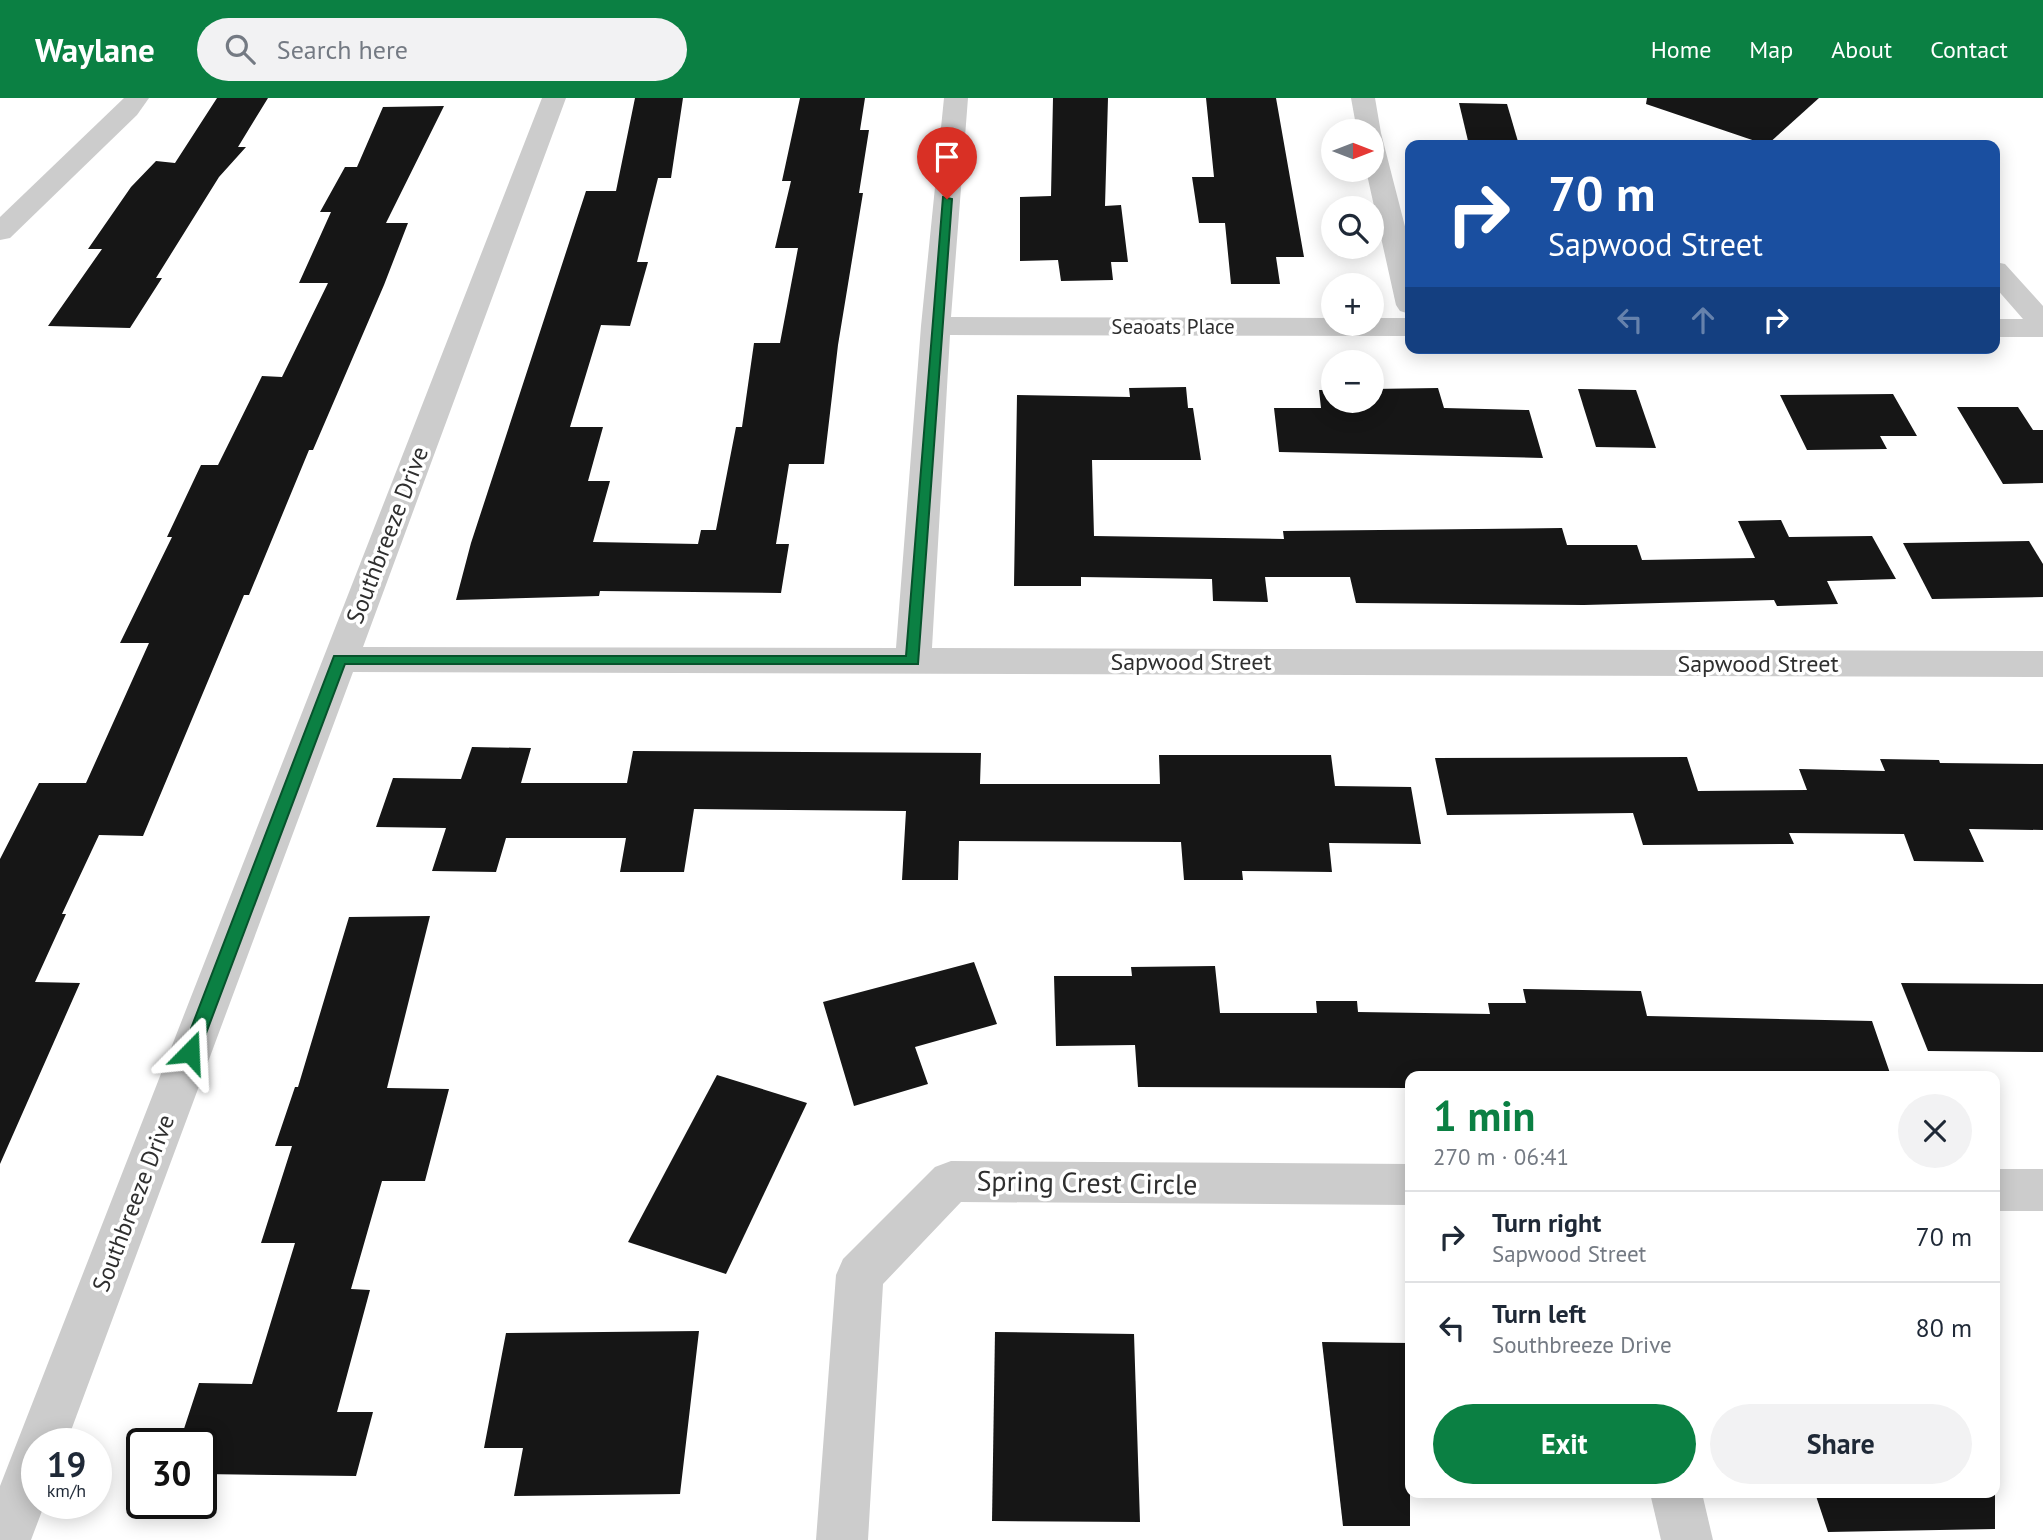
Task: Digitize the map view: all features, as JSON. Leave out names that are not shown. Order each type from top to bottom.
[{"type":"street","points":[[0,232],[138,98]]},
{"type":"street","name":"Southbreeze Drive","points":[[47,1428],[554,98]]},
{"type":"street","points":[[913,661],[936,326],[956,98]]},
{"type":"street","points":[[1363,98],[1367,119]]},
{"type":"street","points":[[1382,182],[1405,283]]},
{"type":"street","points":[[2000,276],[2043,326]]},
{"type":"street","name":"Seaoats Place","points":[[936,326],[1405,327]]},
{"type":"street","points":[[2000,328],[2043,326]]},
{"type":"street","name":"Sapwood Street","points":[[339,659],[2043,664]]},
{"type":"street","name":"Spring Crest Circle","points":[[842,1540],[860,1275],[951,1181],[1405,1185]]},
{"type":"street","points":[[2000,1190],[2043,1190]]},
{"type":"street","points":[[5,1540],[21,1498]]},
{"type":"street","points":[[1677,1498],[1687,1540]]},
{"type":"building","points":[[217,98],[268,98],[238,147],[246,147],[219,177],[156,278],[162,278],[130,328],[48,326],[102,249],[88,249],[131,187],[156,161],[175,163]]},
{"type":"building","points":[[635,98],[683,98],[671,178],[658,178],[637,262],[648,262],[630,326],[601,325],[570,427],[603,427],[588,481],[610,481],[593,542],[698,544],[701,530],[716,530],[736,427],[742,427],[754,343],[780,343],[798,248],[775,248],[791,181],[782,181],[800,98],[865,98],[860,130],[869,130],[859,193],[863,193],[838,345],[824,464],[789,464],[776,544],[789,544],[781,593],[600,591],[599,596],[456,600],[471,543],[586,191],[616,191]]},
{"type":"building","points":[[1053,98],[1108,98],[1105,206],[1121,205],[1128,262],[1111,262],[1113,280],[1061,281],[1058,260],[1020,261],[1020,197],[1051,196]]},
{"type":"building","points":[[1206,98],[1276,98],[1304,257],[1276,257],[1280,284],[1231,284],[1225,223],[1199,223],[1192,177],[1214,177]]},
{"type":"building","points":[[1647,98],[1819,98],[1773,140],[1752,140],[1646,104]]},
{"type":"building","points":[[1459,103],[1507,104],[1518,140],[1468,140]]},
{"type":"building","points":[[444,106],[386,223],[408,223],[384,285],[313,450],[309,450],[249,595],[244,595],[143,836],[99,835],[62,914],[66,914],[35,982],[80,983],[0,1164],[0,859],[39,783],[86,783],[149,643],[120,643],[172,537],[167,537],[201,465],[218,465],[262,376],[282,377],[328,283],[299,283],[331,212],[320,212],[345,167],[357,167],[383,107]]},
{"type":"building","points":[[1186,387],[1188,408],[1193,408],[1201,460],[1092,460],[1094,536],[1284,539],[1283,531],[1562,528],[1567,545],[1637,545],[1642,560],[1755,558],[1738,521],[1781,520],[1789,537],[1872,536],[1896,579],[1827,581],[1838,604],[1777,606],[1774,600],[1584,605],[1356,603],[1350,577],[1265,577],[1268,602],[1213,601],[1212,579],[1081,577],[1081,586],[1014,586],[1017,395],[1130,397],[1129,388]]},
{"type":"building","points":[[1438,388],[1444,408],[1529,410],[1543,458],[1279,452],[1274,408],[1321,408],[1321,413],[1384,413],[1384,389]]},
{"type":"building","points":[[1578,389],[1636,390],[1656,448],[1596,447]]},
{"type":"building","points":[[1893,394],[1917,436],[1880,436],[1887,449],[1807,450],[1780,395]]},
{"type":"building","points":[[1957,407],[2018,407],[2033,430],[2043,430],[2043,483],[2003,484]]},
{"type":"building","points":[[2029,541],[2043,564],[2043,597],[1932,599],[1903,543]]},
{"type":"building","points":[[472,747],[531,748],[521,783],[627,783],[633,751],[981,753],[980,784],[1160,784],[1159,755],[1331,755],[1335,786],[1411,787],[1421,844],[1329,843],[1332,872],[1242,871],[1243,880],[1184,880],[1181,842],[959,841],[958,880],[902,880],[906,811],[694,809],[684,872],[620,872],[626,838],[506,838],[496,872],[432,871],[446,828],[376,827],[393,778],[461,779]]},
{"type":"building","points":[[1687,757],[1698,791],[1807,790],[1799,769],[1885,771],[1880,759],[1939,760],[1940,763],[2043,764],[2043,830],[1969,829],[1984,862],[1914,861],[1904,834],[1789,833],[1794,844],[1643,845],[1633,813],[1447,815],[1435,758]]},
{"type":"building","points":[[430,916],[387,1088],[449,1089],[425,1181],[382,1181],[351,1289],[370,1290],[337,1412],[373,1412],[356,1476],[217,1474],[217,1428],[184,1428],[199,1383],[252,1384],[295,1243],[261,1243],[292,1146],[275,1146],[295,1087],[298,1087],[349,917]]},
{"type":"building","points":[[974,962],[997,1024],[915,1047],[928,1084],[854,1106],[823,1002]]},
{"type":"building","points":[[1215,966],[1220,1013],[1317,1013],[1316,1001],[1357,1001],[1358,1012],[1490,1014],[1488,1003],[1526,1003],[1523,989],[1641,991],[1647,1016],[1872,1021],[1889,1071],[1405,1071],[1405,1088],[1138,1087],[1135,1045],[1056,1046],[1054,976],[1132,976],[1131,967]]},
{"type":"building","points":[[1901,983],[2043,984],[2043,1052],[1928,1051]]},
{"type":"building","points":[[717,1075],[807,1103],[726,1274],[628,1242]]},
{"type":"building","points":[[699,1331],[680,1494],[514,1496],[523,1448],[484,1448],[506,1333]]},
{"type":"building","points":[[995,1332],[1134,1334],[1140,1522],[992,1521]]},
{"type":"building","points":[[1322,1342],[1405,1343],[1405,1498],[1410,1498],[1410,1526],[1343,1526]]},
{"type":"building","points":[[1817,1498],[1995,1498],[1995,1529],[1828,1532]]},
{"type":"route","points":[[190,1052],[339,659],[913,661],[947,199]]}]
